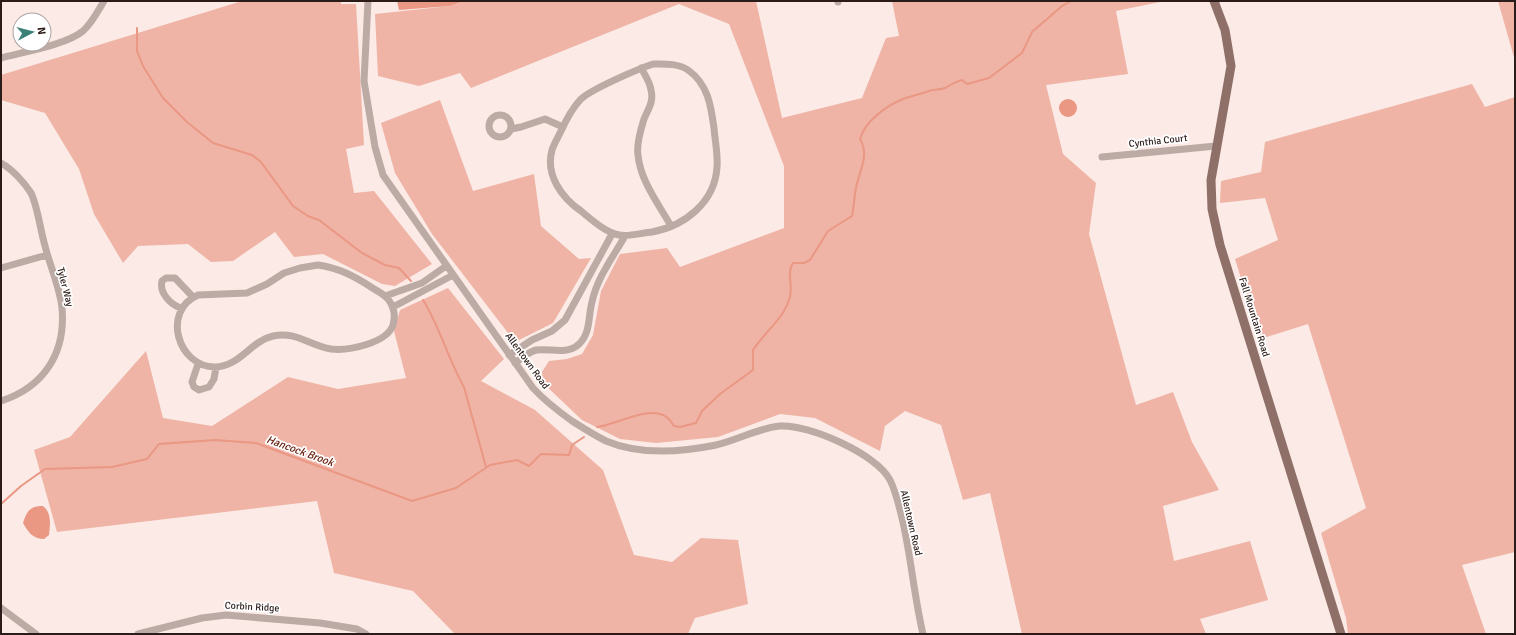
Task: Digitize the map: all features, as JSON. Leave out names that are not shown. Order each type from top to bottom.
[{"type":"main road","name":"Fall Mountain Road","points":[[1214,1],[1225,30],[1231,66],[1216,146],[1211,180],[1211,201],[1220,245],[1341,634]]},
{"type":"street","points":[[1,58],[66,41],[87,27],[104,1]]},
{"type":"street","name":"Allentown Road","points":[[368,1],[364,81],[375,146],[383,175],[533,388],[557,410],[588,431],[619,446],[657,450],[703,447],[730,441],[769,428],[793,426],[814,431],[848,446],[876,464],[890,479],[905,533],[923,634]]},
{"type":"street","points":[[653,64],[676,65],[687,69],[707,91],[712,117],[717,168],[713,189],[704,203],[694,213],[663,230],[625,236],[612,234],[570,204],[554,182],[552,170],[552,151],[569,115],[581,99],[641,68],[653,64]]},
{"type":"street","points":[[641,68],[651,88],[652,103],[644,118],[638,155],[642,173],[671,226]]},
{"type":"street","points":[[510,128],[520,127],[545,119],[563,126]]},
{"type":"street","name":"Cynthia Court","points":[[1102,157],[1216,146]]},
{"type":"street","name":"Tyler Way","points":[[1,163],[9,167],[31,194],[62,307],[62,331],[56,354],[44,375],[29,388],[1,401]]},
{"type":"street","points":[[509,355],[532,340],[552,331],[565,320],[612,234]]},
{"type":"street","points":[[515,363],[536,350],[570,349],[578,345],[586,332],[589,323],[592,302],[597,286],[625,236]]},
{"type":"street","points":[[1,268],[47,255]]},
{"type":"street","points":[[318,265],[332,267],[351,274],[385,296],[393,307],[394,319],[388,333],[363,346],[330,349],[302,338],[287,335],[276,336],[256,343],[239,358],[229,364],[216,367],[198,364],[181,345],[177,331],[177,317],[181,308],[193,297],[204,294],[247,293],[284,273],[300,268],[318,265]]},
{"type":"street","points":[[385,296],[422,283],[446,266]]},
{"type":"street","points":[[393,307],[453,275]]},
{"type":"street","points":[[181,308],[176,307],[167,298],[162,290],[162,281],[166,278],[175,278],[193,297]]},
{"type":"street","points":[[198,364],[192,382],[194,387],[199,390],[209,387],[216,367]]},
{"type":"street","points":[[1,608],[36,634]]},
{"type":"street","name":"Corbin Ridge","points":[[138,634],[202,618],[226,615],[320,623],[357,629],[366,634]]},
{"type":"shaded area","points":[[242,1],[341,1],[341,4],[356,4],[364,145],[346,149],[354,193],[374,191],[432,264],[395,286],[382,284],[323,254],[294,257],[275,232],[233,261],[211,262],[188,244],[138,246],[123,263],[94,214],[79,169],[45,113],[1,100],[1,75]]},
{"type":"shaded area","points":[[397,1],[464,1],[450,6],[399,10]]},
{"type":"shaded area","points":[[464,1],[756,1],[782,118],[862,98],[886,38],[899,36],[892,1],[1165,1],[1116,11],[1128,74],[1046,85],[1063,154],[1096,183],[1089,234],[1136,405],[1173,392],[1192,442],[1219,490],[1163,506],[1174,561],[1250,541],[1268,600],[1200,619],[1206,634],[1022,634],[990,493],[963,500],[941,425],[905,411],[885,426],[880,451],[815,418],[780,414],[718,437],[656,443],[620,439],[582,420],[543,383],[542,372],[549,361],[567,359],[582,354],[593,335],[601,291],[620,254],[667,248],[680,267],[784,228],[784,166],[729,24],[679,4],[471,88],[460,73],[419,86],[378,76],[375,14],[450,6]]},
{"type":"shaded area","points":[[1498,1],[1515,1],[1515,61]]},
{"type":"shaded area","points":[[1472,84],[1485,107],[1515,97],[1515,552],[1462,565],[1486,634],[1348,634],[1346,618],[1321,533],[1366,508],[1308,324],[1260,339],[1235,259],[1278,240],[1265,198],[1220,203],[1221,181],[1261,172],[1265,142]]},
{"type":"shaded area","points":[[1068,99],[1074,102],[1077,108],[1074,114],[1068,117],[1062,114],[1059,108],[1062,102]]},
{"type":"shaded area","points":[[440,100],[473,191],[534,174],[541,226],[579,259],[591,258],[553,323],[515,342],[432,234],[395,173],[381,123]]},
{"type":"shaded area","points":[[448,288],[504,359],[481,381],[535,410],[603,470],[634,555],[672,562],[701,538],[738,540],[748,604],[695,618],[688,634],[455,634],[413,591],[334,573],[317,501],[57,532],[34,450],[70,437],[146,351],[163,418],[212,426],[288,377],[338,389],[406,378],[394,331],[400,310]]},
{"type":"shaded area","points":[[43,506],[48,512],[49,516],[49,535],[44,539],[40,539],[31,534],[23,523],[26,515],[32,508]]},
{"type":"waterway","name":"Hancock Brook","points":[[597,427],[648,413],[656,413],[665,416],[674,426],[680,427],[696,423],[702,411],[720,394],[753,370],[753,350],[778,320],[789,300],[791,291],[790,271],[793,263],[804,263],[810,260],[828,231],[852,216],[857,182],[864,157],[863,145],[860,139],[866,126],[871,120],[883,110],[903,99],[931,90],[943,89],[962,80],[967,84],[989,78],[1022,53],[1032,32],[1062,6],[1071,1]]},
{"type":"waterway","points":[[137,28],[137,51],[143,66],[163,98],[187,122],[213,143],[252,155],[261,162],[293,206],[308,216],[319,220],[362,253],[385,265],[399,268],[411,281]]},
{"type":"waterway","points":[[423,300],[464,387],[486,467]]},
{"type":"waterway","name":"Hancock Brook","points":[[1,504],[21,486],[45,469],[112,467],[147,459],[159,444],[215,440],[256,443],[412,501],[456,488],[490,465],[517,460],[529,466],[541,454],[569,455],[572,445],[584,437]]}]
